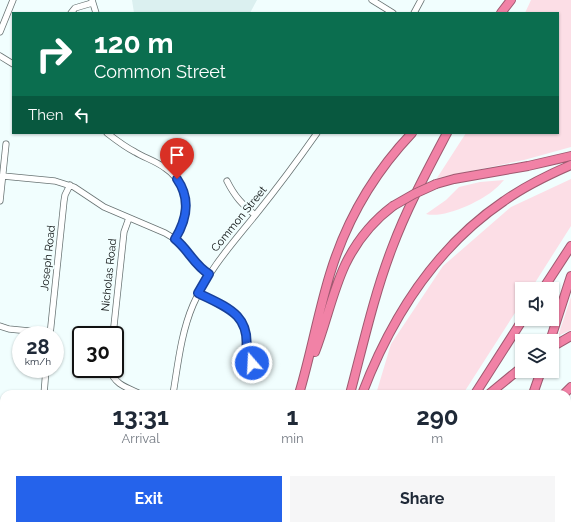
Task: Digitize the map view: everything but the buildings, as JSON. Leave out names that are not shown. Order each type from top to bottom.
[{"type":"highway","points":[[502,12],[511,0]]},
{"type":"highway","points":[[508,12],[514,0]]},
{"type":"highway","points":[[300,390],[330,273],[344,235],[358,207],[374,181],[392,156],[411,134]]},
{"type":"highway","points":[[351,390],[380,283],[391,250],[409,208],[446,134]]},
{"type":"highway","points":[[301,390],[317,347],[344,265],[364,234],[393,206],[436,184],[454,179],[528,166],[571,156]]},
{"type":"highway","points":[[364,390],[379,353],[400,313],[423,278],[449,247],[472,226],[504,201],[539,180],[571,165]]},
{"type":"highway","points":[[548,282],[571,246]]},
{"type":"highway","points":[[552,334],[571,276]]},
{"type":"highway","points":[[478,390],[519,326]]},
{"type":"highway","points":[[559,343],[571,336]]},
{"type":"highway","points":[[494,390],[515,373]]},
{"type":"highway","points":[[535,390],[539,378]]},
{"type":"street","points":[[0,32],[13,0]]},
{"type":"street","points":[[372,0],[391,12]]},
{"type":"street","points":[[415,12],[421,0]]},
{"type":"street","points":[[72,12],[75,8],[92,1],[96,12]]},
{"type":"street","points":[[0,56],[12,63]]},
{"type":"street","points":[[108,134],[133,151],[167,169],[179,182],[185,199],[185,214],[182,225],[175,239]]},
{"type":"street","name":"Common Street","points":[[174,390],[182,339],[188,318],[198,293],[219,260],[288,174],[316,134]]},
{"type":"street","points":[[0,201],[6,144]]},
{"type":"street","points":[[3,176],[55,181],[77,188],[100,206],[165,233],[175,239],[181,244],[198,266],[209,274]]},
{"type":"street","points":[[227,182],[235,196],[255,216]]},
{"type":"street","name":"Joseph Road","points":[[51,326],[64,201],[66,192],[70,185]]},
{"type":"street","name":"Nicholas Road","points":[[114,326],[124,232],[129,218]]},
{"type":"street","points":[[198,293],[230,310],[243,324],[246,335],[246,351]]},
{"type":"street","points":[[0,326],[12,329]]},
{"type":"street","points":[[44,390],[45,378]]},
{"type":"street","points":[[114,378],[118,383],[133,390]]},
{"type":"shaded area","points":[[132,0],[257,0],[251,12],[134,12]]},
{"type":"shaded area","points":[[531,0],[571,0],[571,147],[524,160],[437,178],[465,134],[559,134],[559,12],[525,12]]},
{"type":"shaded area","points":[[571,179],[571,226],[535,282],[515,282],[515,313],[466,390],[377,390],[391,344],[443,266],[511,207]]},
{"type":"shaded area","points":[[504,180],[489,194],[472,204],[443,214],[426,214],[446,200],[459,187],[480,182]]},
{"type":"shaded area","points":[[571,297],[571,330],[559,336]]},
{"type":"route","points":[[177,179],[183,192],[186,207],[184,221],[175,239],[181,244],[198,266],[209,274],[198,293],[230,310],[241,321],[246,335],[246,351],[252,360],[252,363]]}]
